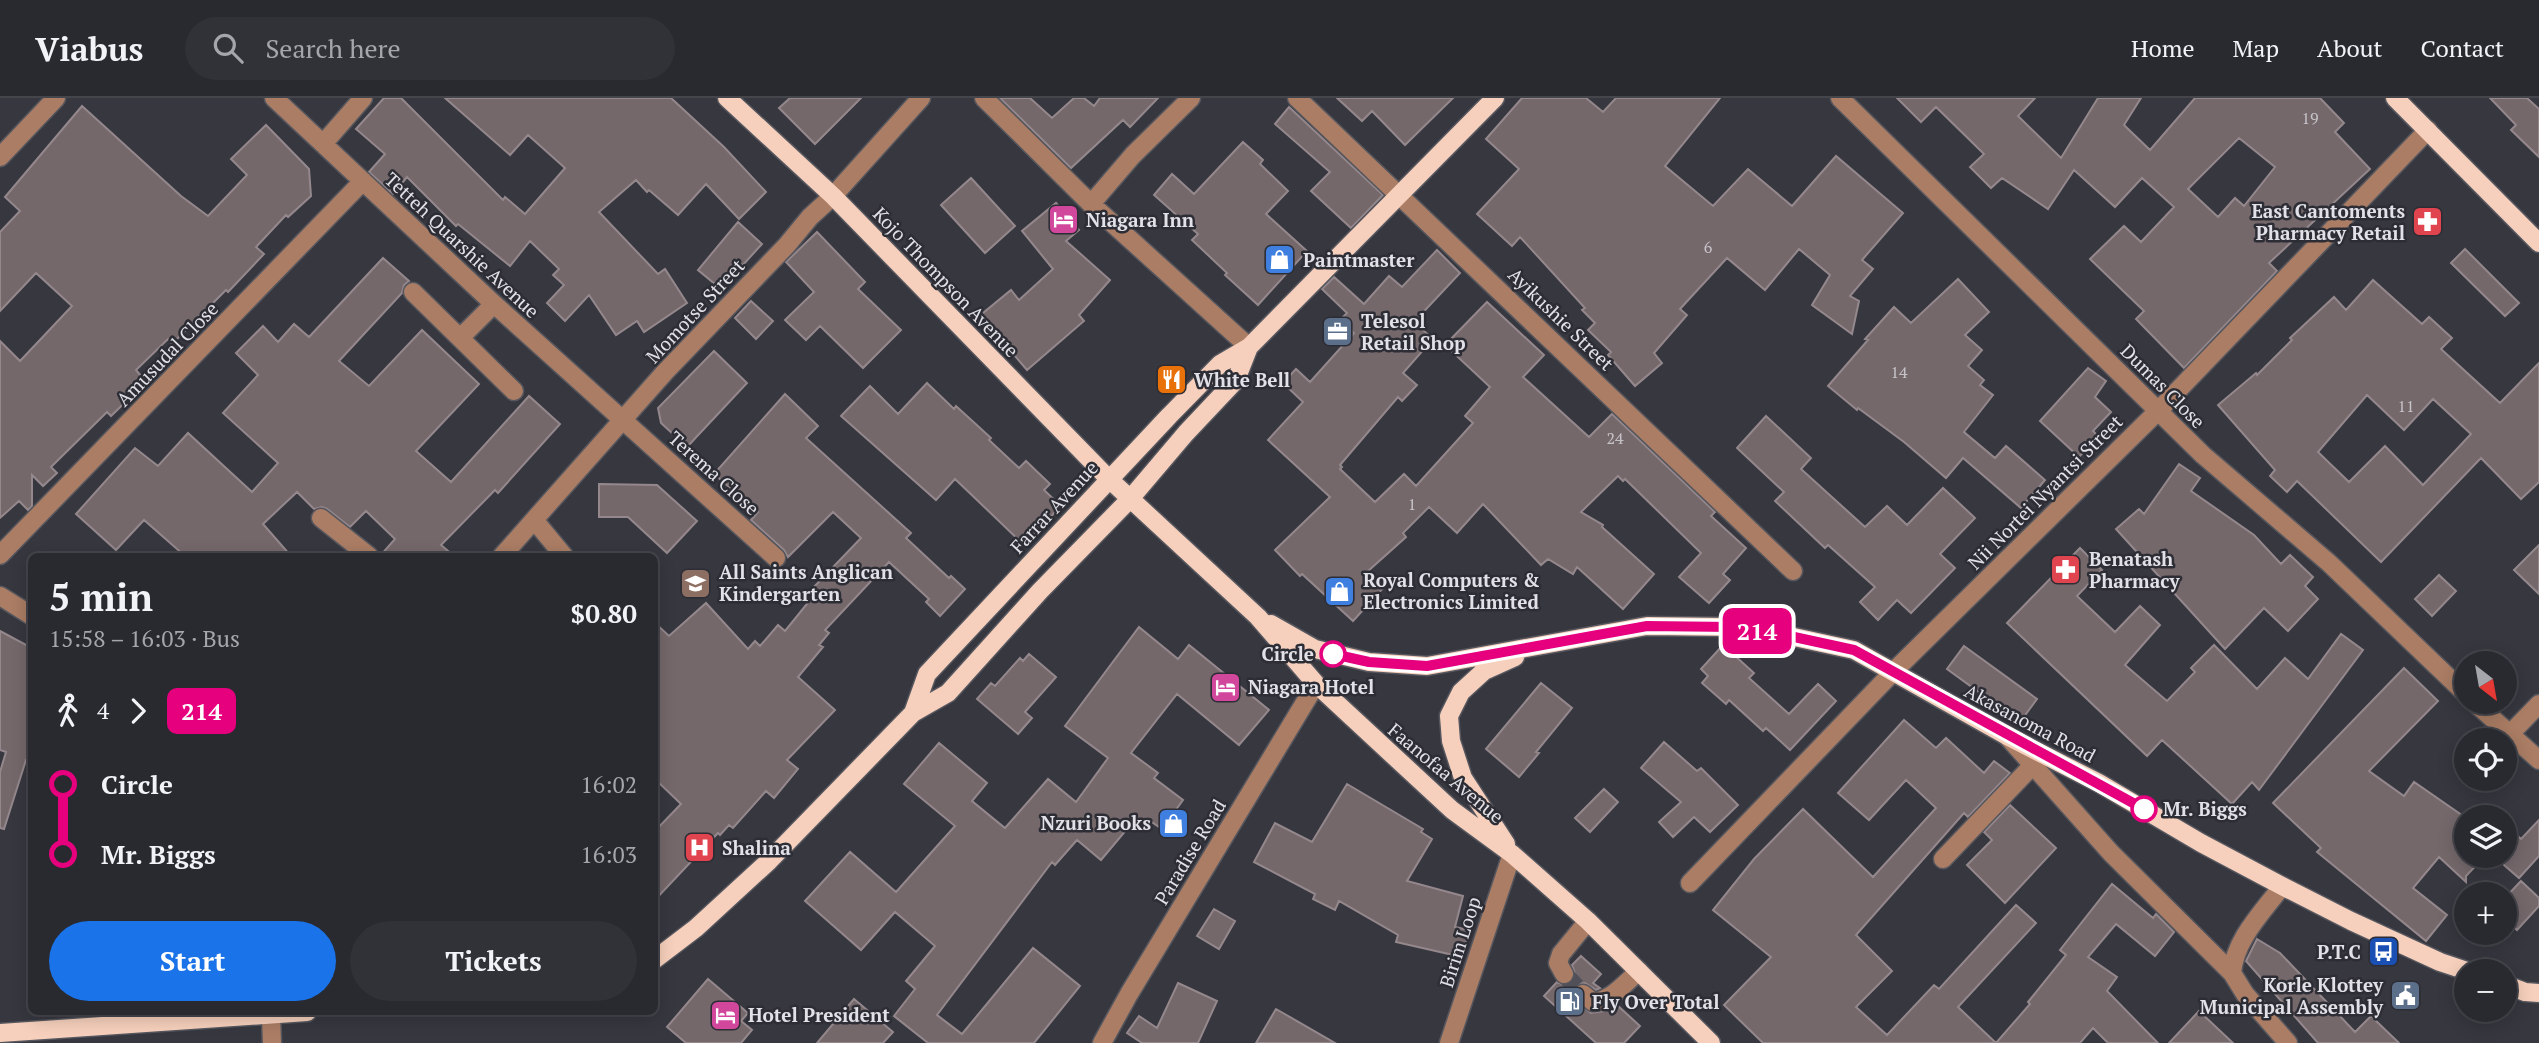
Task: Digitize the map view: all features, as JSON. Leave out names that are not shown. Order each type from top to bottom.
[{"type":"main road","name":"Kojo Thompson Avenue","points":[[727,98],[833,196],[1130,499]]},
{"type":"main road","name":"Farrar Avenue","points":[[913,713],[928,674],[1109,479],[1220,364],[1249,347],[1495,98]]},
{"type":"main road","points":[[2395,98],[2539,243]]},
{"type":"main road","name":"Farrar Avenue","points":[[658,957],[696,928],[769,861],[913,713],[948,692],[1040,591],[1130,499],[1236,380],[1249,347]]},
{"type":"main road","name":"Faanofaa Avenue","points":[[1130,499],[1258,617],[1316,684],[1452,810],[1512,854],[1588,921],[1712,1043]]},
{"type":"main road","name":"Akasanoma Road","points":[[1258,617],[1315,649],[1369,662],[1427,666],[1647,626],[1732,627],[1854,650],[2007,736],[2099,783],[2201,844],[2351,921],[2454,967]]},
{"type":"main road","name":"Akasanoma Road","points":[[1512,854],[1464,778],[1451,741],[1449,716],[1461,692],[1484,671],[1544,645]]},
{"type":"main road","points":[[2517,989],[2535,995]]},
{"type":"main road","points":[[0,1033],[271,1015]]},
{"type":"street","points":[[0,157],[56,98]]},
{"type":"street","name":"Tetteh Quarshie Avenue","points":[[274,98],[494,304],[624,420]]},
{"type":"street","points":[[323,144],[363,98]]},
{"type":"street","name":"Momotse Street","points":[[505,553],[665,372],[787,246],[810,217],[833,196],[921,98]]},
{"type":"street","points":[[984,98],[1091,204],[1249,347]]},
{"type":"street","points":[[1091,204],[1133,155],[1191,98]]},
{"type":"street","name":"Ayikushie Street","points":[[1297,98],[1793,571]]},
{"type":"street","name":"Dumas Close","points":[[1840,98],[2203,455],[2329,563],[2454,683]]},
{"type":"street","name":"Nii Nortei Nyantsi Street","points":[[1690,883],[1893,672],[2159,410],[2428,130]]},
{"type":"street","name":"Amusudal Close","points":[[0,555],[363,181]]},
{"type":"street","points":[[413,292],[514,391]]},
{"type":"street","points":[[460,338],[494,304]]},
{"type":"street","name":"Terema Close","points":[[624,420],[776,558]]},
{"type":"street","points":[[321,518],[365,553]]},
{"type":"street","points":[[536,521],[562,553]]},
{"type":"street","points":[[0,596],[28,614]]},
{"type":"street","name":"Paradise Road","points":[[1102,1043],[1316,684]]},
{"type":"street","points":[[2516,728],[2539,704]]},
{"type":"street","points":[[2487,714],[2502,728]]},
{"type":"street","points":[[2007,736],[2111,853],[2232,973],[2245,994],[2288,1043]]},
{"type":"street","points":[[2517,742],[2539,760]]},
{"type":"street","points":[[1943,859],[2032,766]]},
{"type":"street","name":"Birim Loop","points":[[1448,1043],[1512,854]]},
{"type":"street","points":[[2232,973],[2239,945],[2282,886]]},
{"type":"street","points":[[1564,974],[1558,962],[1561,954],[1588,921]]},
{"type":"street","points":[[1583,994],[1593,1002],[1601,1001],[1612,995],[1639,971]]},
{"type":"street","points":[[271,1015],[272,1043]]},
{"type":"building","points":[[384,98],[401,98],[503,200],[505,197],[525,214],[565,168],[528,135],[510,155],[445,98],[671,98],[724,147],[766,192],[739,219],[706,184],[678,215],[649,190],[647,192],[636,180],[599,212],[658,274],[665,269],[687,303],[644,332],[637,321],[616,335],[589,295],[565,321],[547,303],[564,285],[553,275],[559,269],[530,241],[510,266],[458,224],[456,226],[407,177],[393,194],[369,172],[385,154],[356,129]]},
{"type":"building","points":[[790,98],[861,98],[815,144],[779,108]]},
{"type":"building","points":[[1000,98],[1030,98],[1052,118],[1074,98],[1084,98],[1094,106],[1100,98],[1158,98],[1130,127],[1123,120],[1071,168]]},
{"type":"building","points":[[1337,98],[1453,98],[1405,145],[1372,111],[1362,121]]},
{"type":"building","points":[[1522,98],[1586,98],[1603,112],[1616,98],[1720,98],[1665,166],[1713,206],[1748,169],[1792,206],[1836,156],[1903,213],[1862,260],[1873,269],[1850,296],[1859,301],[1852,334],[1812,305],[1830,275],[1799,249],[1765,290],[1727,258],[1680,309],[1687,315],[1654,353],[1662,363],[1635,386],[1608,355],[1611,352],[1588,330],[1595,323],[1582,310],[1585,308],[1520,237],[1512,246],[1477,214],[1519,169],[1486,139]]},
{"type":"building","points":[[1897,98],[2035,98],[2018,116],[2061,158],[2098,98],[2141,98],[2124,125],[2150,150],[2195,98],[2320,98],[2344,123],[2335,132],[2370,169],[2269,263],[2277,271],[2184,368],[2136,319],[2144,311],[2090,259],[2124,226],[2141,242],[2174,207],[2142,178],[2115,207],[2074,170],[2048,209],[2002,178],[1991,188],[1970,167],[1984,154],[1936,107],[1921,122]],"holes":[[[2239,138],[2275,167],[2244,206],[2235,198],[2218,217],[2188,189]]]},
{"type":"building","points":[[2490,98],[2527,98],[2539,109],[2539,157],[2511,130],[2516,125]]},
{"type":"building","points":[[82,106],[181,196],[208,216],[247,175],[231,159],[266,125],[309,169],[311,196],[288,217],[286,215],[256,247],[264,254],[228,292],[226,290],[172,344],[168,339],[136,370],[146,382],[111,416],[107,412],[51,467],[57,473],[43,486],[32,475],[32,506],[28,510],[19,501],[0,518],[0,341],[20,361],[72,306],[36,273],[0,311],[0,232],[20,211],[5,197]]},
{"type":"building","points":[[1289,107],[1383,195],[1351,228],[1311,191],[1330,172],[1275,124]]},
{"type":"building","points":[[1243,142],[1263,160],[1260,164],[1288,191],[1266,214],[1307,251],[1258,305],[1192,240],[1198,234],[1154,195],[1172,174],[1194,194]]},
{"type":"building","points":[[971,178],[1015,226],[985,253],[941,205]]},
{"type":"building","points":[[1056,203],[1079,230],[1066,241],[1110,280],[1079,315],[1084,321],[1027,370],[1009,349],[1006,352],[977,318],[1011,290],[1019,300],[1053,269],[1022,231]]},
{"type":"building","points":[[738,222],[762,244],[721,289],[698,270]]},
{"type":"building","points":[[817,232],[865,282],[858,289],[901,330],[863,368],[820,326],[806,340],[785,320],[814,292],[786,262]]},
{"type":"building","points":[[2465,249],[2519,303],[2505,316],[2451,263]]},
{"type":"building","points":[[1437,250],[1460,273],[1414,322],[1433,339],[1403,373],[1417,385],[1402,401],[1398,397],[1340,465],[1340,469],[1375,502],[1404,474],[1416,486],[1473,423],[1465,416],[1490,387],[1445,345],[1487,302],[1544,355],[1523,377],[1589,437],[1612,414],[1715,512],[1711,516],[1746,548],[1723,574],[1730,580],[1709,603],[1679,577],[1701,553],[1625,479],[1623,481],[1618,476],[1581,512],[1603,525],[1602,527],[1654,574],[1623,609],[1577,567],[1573,574],[1548,559],[1541,565],[1483,504],[1457,533],[1429,507],[1403,533],[1406,537],[1367,572],[1384,587],[1353,621],[1302,574],[1300,576],[1275,550],[1330,497],[1268,440],[1303,402],[1283,383],[1296,369],[1310,382],[1354,333],[1340,320],[1347,313],[1322,289],[1334,277],[1364,304],[1389,276],[1402,287]]},
{"type":"building","points":[[383,258],[409,281],[404,285],[402,293],[339,361],[369,386],[422,330],[479,384],[416,451],[451,482],[529,396],[560,424],[498,493],[495,490],[441,545],[450,553],[383,553],[395,539],[366,511],[350,527],[327,509],[314,509],[297,492],[263,524],[288,553],[182,553],[144,520],[116,550],[76,514],[135,448],[158,466],[188,433],[252,492],[278,463],[223,413],[258,375],[236,353],[263,326],[278,342],[294,324],[309,337]]},
{"type":"building","points":[[1958,279],[1989,312],[1965,335],[1982,350],[1968,366],[1984,380],[1980,385],[1993,395],[1964,432],[1995,458],[2006,446],[2045,480],[2021,508],[1963,458],[1946,478],[1904,442],[1858,408],[1857,410],[1828,386],[1894,307],[1911,323]]},
{"type":"building","points":[[2373,280],[2422,324],[2429,317],[2452,338],[2441,349],[2500,403],[2539,363],[2539,482],[2521,499],[2481,458],[2381,562],[2297,481],[2287,492],[2270,476],[2275,470],[2218,405],[2256,373],[2257,375],[2292,340],[2290,338],[2334,297],[2346,310]],"holes":[[[2367,395],[2404,430],[2433,399],[2471,434],[2423,485],[2385,446],[2349,482],[2318,452]]]},
{"type":"building","points":[[751,301],[773,321],[756,339],[735,318]]},
{"type":"building","points":[[714,351],[747,383],[687,447],[661,423],[658,408]]},
{"type":"building","points":[[2088,368],[2106,381],[2095,397],[2111,412],[2093,431],[2098,436],[2079,457],[2040,421]]},
{"type":"building","points":[[927,383],[954,409],[956,406],[991,438],[989,440],[1019,468],[1026,461],[1050,484],[1044,490],[1061,506],[1024,545],[955,479],[936,500],[841,416],[870,386],[898,414]]},
{"type":"building","points":[[785,394],[818,426],[806,438],[911,533],[906,538],[949,578],[951,576],[965,589],[940,616],[926,602],[929,599],[889,562],[825,630],[829,633],[819,645],[823,647],[798,677],[835,710],[787,760],[798,769],[774,798],[766,791],[733,828],[729,825],[720,835],[718,833],[658,897],[658,828],[681,804],[658,782],[658,626],[669,636],[706,603],[748,649],[755,641],[760,646],[778,625],[785,631],[815,594],[811,590],[861,538],[833,512],[788,557],[784,550],[751,520],[758,512],[714,474]]},
{"type":"building","points":[[1766,416],[1811,458],[1801,469],[1865,527],[1887,506],[1907,525],[1943,488],[1975,518],[1940,554],[1955,568],[1911,613],[1897,600],[1878,620],[1860,602],[1875,587],[1828,545],[1825,548],[1775,501],[1784,492],[1737,448]]},
{"type":"building","points":[[2179,464],[2200,478],[2191,491],[2254,535],[2281,564],[2290,555],[2313,577],[2305,586],[2318,599],[2288,631],[2264,608],[2225,649],[2116,529],[2139,509],[2144,514]]},
{"type":"building","points":[[599,484],[657,485],[697,521],[667,553],[628,517],[599,517]]},
{"type":"building","points":[[2539,545],[2539,594],[2514,570]]},
{"type":"building","points":[[2080,548],[2102,570],[2077,596],[2115,632],[2140,606],[2160,625],[2125,665],[2167,701],[2195,672],[2191,668],[2214,645],[2257,689],[2285,658],[2308,679],[2341,634],[2363,650],[2259,790],[2252,782],[2232,804],[2162,740],[2147,756],[2007,623]]},
{"type":"building","points":[[2439,575],[2456,591],[2432,616],[2415,599]]},
{"type":"building","points":[[1139,627],[1178,659],[1189,645],[1269,710],[1239,745],[1177,694],[1131,753],[1158,773],[1154,778],[1183,800],[1162,829],[1146,818],[1143,821],[1137,817],[1101,860],[1077,840],[1055,865],[1052,862],[937,1015],[962,1034],[1033,948],[1080,986],[1034,1043],[928,1043],[894,1016],[915,989],[906,981],[935,946],[895,912],[861,950],[805,901],[850,852],[896,892],[955,826],[904,784],[939,743],[987,783],[972,801],[1005,828],[1048,779],[1076,802],[1108,758],[1065,726]]},
{"type":"building","points":[[0,631],[28,646],[28,761],[26,760],[4,829],[0,828],[0,772],[6,752],[0,750]]},
{"type":"building","points":[[1723,645],[1754,673],[1749,678],[1789,714],[1818,684],[1836,701],[1790,750],[1766,728],[1763,731],[1729,700],[1726,704],[1702,683],[1708,676],[1701,669]]},
{"type":"building","points":[[1964,646],[2037,699],[2020,722],[1947,669]]},
{"type":"building","points":[[1029,654],[1056,677],[1025,712],[1032,718],[1018,734],[977,699],[991,683],[995,686],[1020,658],[1023,661]]},
{"type":"building","points":[[2404,668],[2438,701],[2369,771],[2404,796],[2414,782],[2454,810],[2454,868],[2474,868],[2466,876],[2466,882],[2439,857],[2413,888],[2447,915],[2426,941],[2317,852],[2321,848],[2273,803]]},
{"type":"building","points":[[1541,683],[1572,708],[1519,777],[1486,749]]},
{"type":"building","points":[[1904,720],[1936,748],[1946,738],[1984,773],[1994,761],[2010,773],[1968,817],[1964,813],[1856,935],[1892,971],[1856,1007],[1887,1035],[1934,985],[1939,989],[2016,905],[2036,923],[1958,1007],[1996,1043],[1763,1043],[1724,1005],[1771,957],[1713,910],[1754,859],[1803,809],[1873,877],[1936,808],[1906,780],[1869,820],[1838,793]]},
{"type":"building","points":[[1664,742],[1697,771],[1701,768],[1738,805],[1710,832],[1694,817],[1673,837],[1659,822],[1681,802],[1641,768]]},
{"type":"building","points":[[1347,784],[1423,829],[1421,832],[1432,839],[1407,881],[1463,896],[1455,927],[1469,930],[1462,957],[1396,942],[1398,935],[1339,901],[1335,910],[1313,899],[1315,894],[1254,862],[1275,823],[1312,842]]},
{"type":"building","points":[[1604,789],[1618,802],[1590,832],[1575,818]]},
{"type":"building","points":[[2010,805],[2056,848],[2005,903],[1967,865],[1992,840],[1984,832]]},
{"type":"building","points":[[2539,820],[2539,856],[2519,878],[2507,868],[2517,868],[2517,835],[2521,839]]},
{"type":"building","points":[[2521,881],[2539,898],[2539,906],[2517,930],[2517,885]]},
{"type":"building","points":[[2112,884],[2153,918],[2156,914],[2174,932],[2155,956],[2116,924],[2088,957],[2117,977],[2107,991],[2158,1043],[2108,1043],[2093,1028],[2080,1043],[1996,1043],[2030,1004],[2028,1002],[2066,955],[2060,950]]},
{"type":"building","points":[[1214,909],[1235,921],[1219,949],[1197,936]]},
{"type":"building","points":[[2257,939],[2280,953],[2355,1032],[2371,1016],[2399,1043],[2318,1043],[2246,961]]},
{"type":"building","points":[[1581,956],[1601,974],[1593,983],[1600,988],[1596,990],[1585,983],[1578,984],[1572,992],[1573,999],[1591,1013],[1617,1005],[1640,1026],[1624,1043],[1596,1043],[1544,996],[1557,982],[1564,985],[1573,980],[1575,974],[1572,965]]},
{"type":"building","points":[[708,979],[748,1013],[741,1021],[752,1030],[741,1043],[686,1043],[667,1027]]},
{"type":"building","points":[[1178,983],[1217,1001],[1198,1043],[1142,1043],[1127,1033],[1139,1016],[1157,1028]]},
{"type":"building","points":[[854,999],[893,1032],[883,1043],[817,1043]]},
{"type":"building","points":[[1276,1009],[1335,1043],[1256,1043]]},
{"type":"building","points":[[2199,1011],[2233,1043],[2169,1043]]},
{"type":"tunnel","points":[[1564,974],[1583,994]]},
{"type":"bus line","name":"214","points":[[1333,654],[1369,662],[1427,666],[1647,626],[1732,627],[1785,635],[1854,650],[2144,809]]},
{"type":"place","name":"Niagara Inn","points":[[1063,220]]},
{"type":"place","name":"East Cantoments Pharmacy Retail","points":[[2428,222]]},
{"type":"place","name":"Paintmaster","points":[[1280,260]]},
{"type":"place","name":"Telesol Retail Shop","points":[[1338,332]]},
{"type":"place","name":"White Bell","points":[[1171,380]]},
{"type":"place","name":"Benatash Pharmacy","points":[[2066,570]]},
{"type":"place","name":"All Saints Anglican Kindergarten","points":[[696,583]]},
{"type":"place","name":"Royal Computers & Electronics Limited","points":[[1340,591]]},
{"type":"place","name":"Circle","points":[[1333,654]]},
{"type":"place","name":"Niagara Hotel","points":[[1225,687]]},
{"type":"place","name":"Mr. Biggs","points":[[2144,809]]},
{"type":"place","name":"Nzuri Books","points":[[1174,823]]},
{"type":"place","name":"Shalina","points":[[699,848]]},
{"type":"place","name":"P.T.C","points":[[2384,952]]},
{"type":"place","name":"Korle Klottey Municipal Assembly","points":[[2406,996]]},
{"type":"place","name":"Fly Over Total","points":[[1569,1002]]},
{"type":"place","name":"Hotel President","points":[[725,1015]]}]
